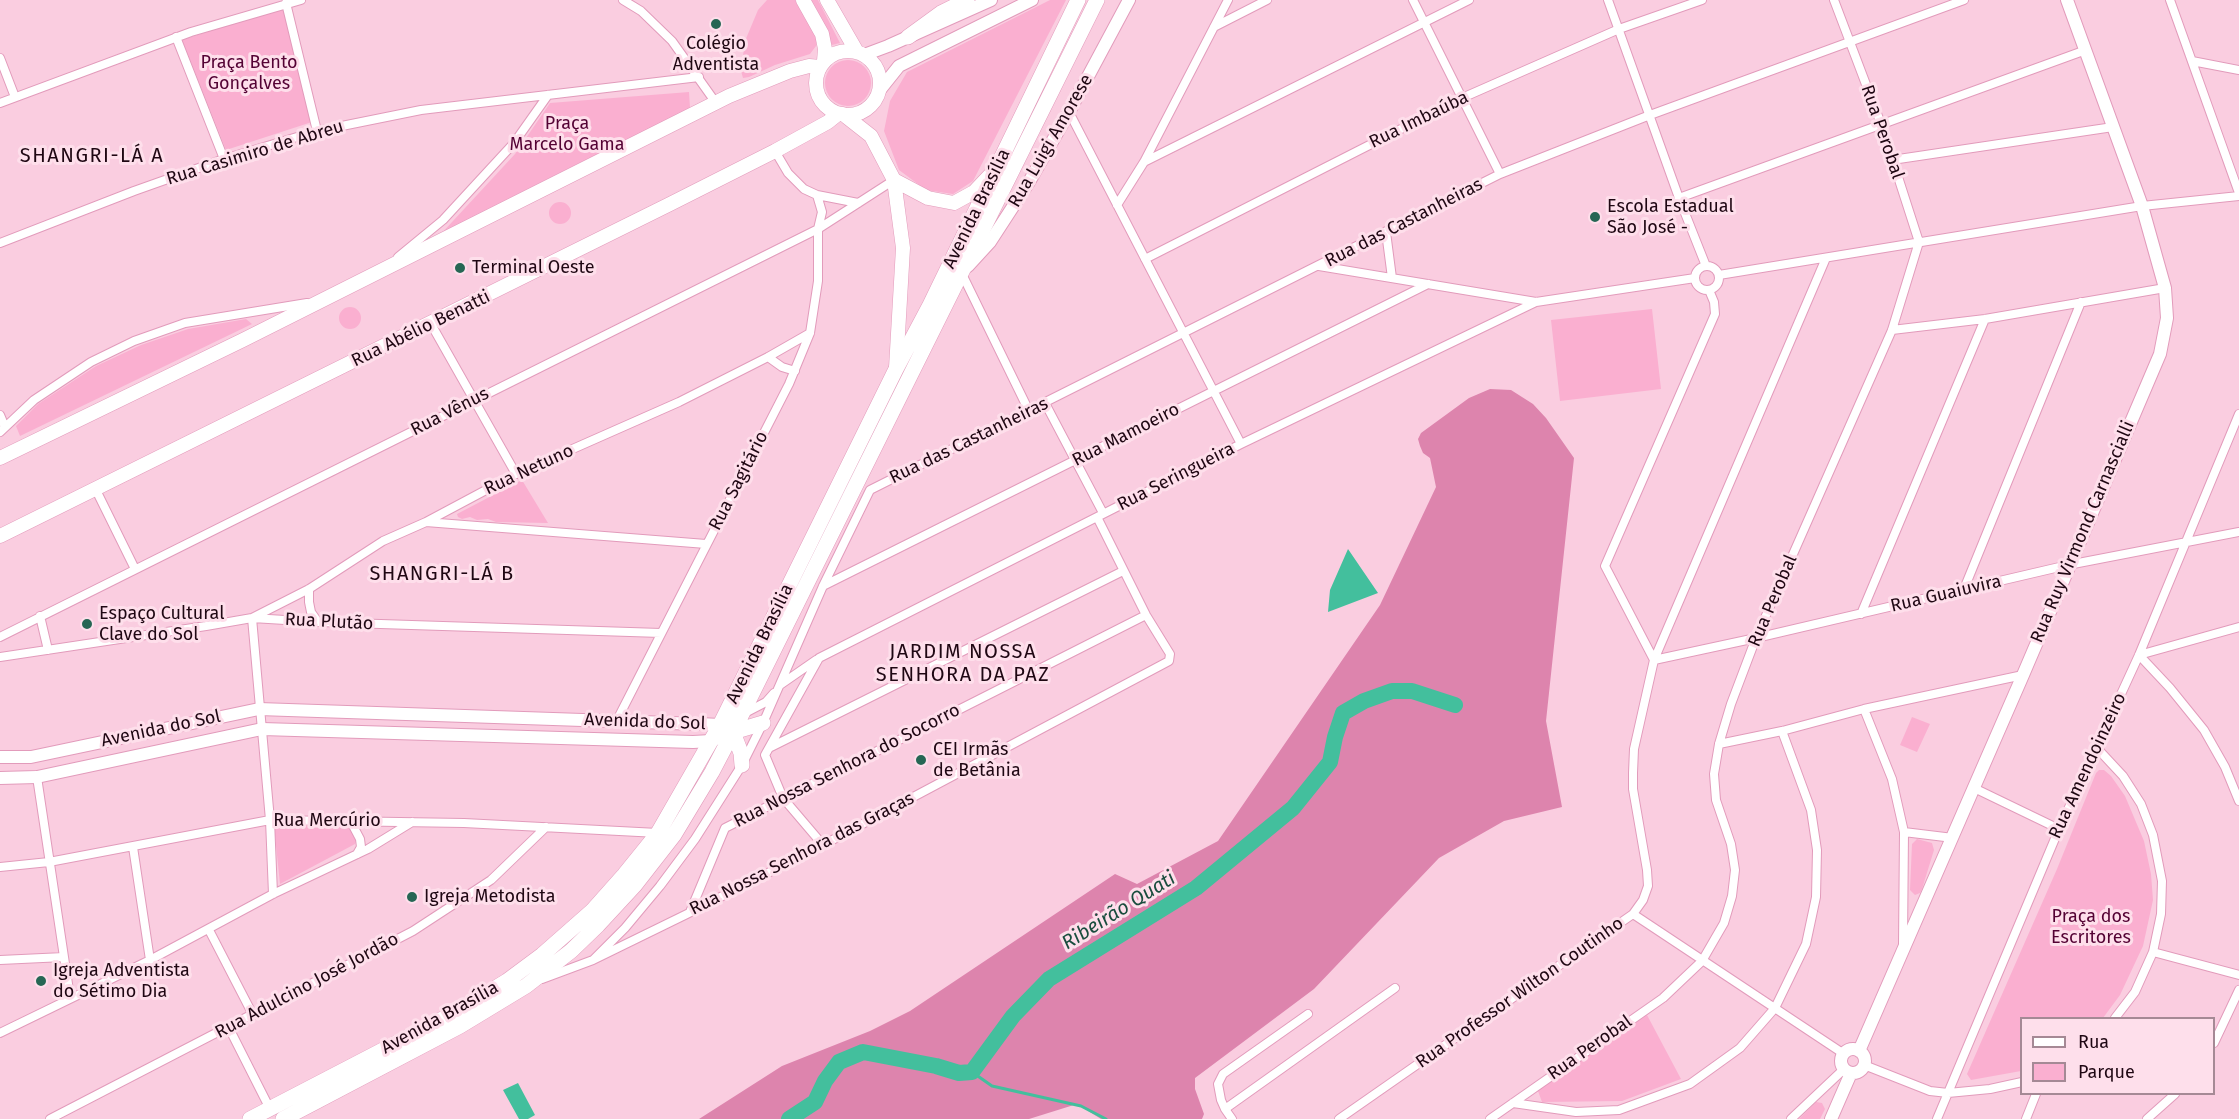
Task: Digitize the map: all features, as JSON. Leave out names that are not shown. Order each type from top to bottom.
[{"type":"highway","points":[[908,37],[941,13],[968,0]]},
{"type":"highway","name":"Avenida Brasília","points":[[283,1119],[460,1026],[526,986],[571,951],[635,885],[674,835],[692,808],[727,728],[896,369],[930,305],[1078,0]]},
{"type":"highway","name":"Avenida Brasília","points":[[250,1119],[458,1011],[522,970],[592,911],[624,876],[658,833],[711,741],[741,715],[1096,0]]},
{"type":"highway","points":[[742,765],[741,753],[727,728],[763,723]]},
{"type":"main road","points":[[803,0],[822,34],[825,49],[816,80],[816,91],[821,101],[828,109],[840,114],[871,136],[894,180],[903,248],[896,369]]},
{"type":"main road","points":[[827,0],[860,53],[872,61],[878,70],[880,80],[871,118],[871,136]]},
{"type":"main road","points":[[0,458],[716,103],[783,73],[822,64],[833,54],[843,51],[860,53]]},
{"type":"main road","points":[[840,114],[859,113],[868,108],[877,96]]},
{"type":"main road","name":"Rua Abélio Benatti","points":[[0,536],[431,324],[775,151],[840,114]]},
{"type":"main road","points":[[894,180],[928,198],[954,203],[981,186],[997,167]]},
{"type":"street","points":[[0,103],[176,37],[300,0]]},
{"type":"street","points":[[623,0],[641,11],[672,41],[716,103]]},
{"type":"street","points":[[860,53],[908,37],[991,0]]},
{"type":"street","points":[[877,96],[899,66],[1032,0]]},
{"type":"street","name":"Rua Luigi Amorese","points":[[961,273],[990,242],[1029,182],[1070,112],[1128,0]]},
{"type":"street","points":[[1116,205],[1144,162],[1228,0]]},
{"type":"street","points":[[1214,27],[1267,0]]},
{"type":"street","points":[[1413,0],[1500,174]]},
{"type":"street","points":[[1144,162],[1469,0]]},
{"type":"street","points":[[1608,0],[1679,198],[1706,266]]},
{"type":"street","name":"Rua Imbaúba","points":[[1144,259],[1462,98],[1619,29],[1702,0]]},
{"type":"street","name":"Rua Perobal","points":[[1490,1119],[1663,998],[1702,961],[1724,923],[1732,896],[1735,870],[1731,844],[1716,800],[1714,774],[1719,744],[1755,638],[1892,330],[1919,242],[1881,124],[1834,0]]},
{"type":"street","name":"Rua das Castanheiras","points":[[866,495],[876,487],[1500,174],[1650,115],[1964,0]]},
{"type":"street","name":"Rua Ruy Virmond Carnascialli","points":[[1859,1051],[1953,838],[2160,354],[2167,318],[2165,288],[2142,206],[2067,0]]},
{"type":"street","points":[[1719,275],[2142,206],[2239,195],[2170,0]]},
{"type":"street","points":[[286,3],[317,130]]},
{"type":"street","points":[[176,37],[224,159]]},
{"type":"street","points":[[1679,198],[2086,50]]},
{"type":"street","points":[[0,58],[15,97]]},
{"type":"street","points":[[2192,61],[2239,70]]},
{"type":"street","name":"Rua Casimiro de Abreu","points":[[0,243],[134,191],[224,159],[317,130],[421,110],[699,77]]},
{"type":"street","points":[[384,269],[443,220],[514,143],[548,95]]},
{"type":"street","points":[[1070,112],[1241,444]]},
{"type":"street","points":[[1892,160],[2113,127]]},
{"type":"street","points":[[775,151],[788,173],[804,189],[817,195],[859,204]]},
{"type":"street","name":"Rua Vênus","points":[[0,637],[818,229],[894,180]]},
{"type":"street","name":"Rua Sagitário","points":[[617,720],[795,371],[810,333],[818,281],[818,229],[822,212],[817,195]]},
{"type":"street","points":[[1386,232],[1392,278]]},
{"type":"street","name":"Rua Professor Wilton Coutinho","points":[[1339,1119],[1633,914],[1643,900],[1648,886],[1642,835],[1633,789],[1634,749],[1654,660],[1826,258]]},
{"type":"street","points":[[1318,266],[1536,302],[1695,278]]},
{"type":"street","points":[[1706,266],[1714,268],[1719,275],[1718,283],[1709,290],[1699,287],[1695,278],[1697,272],[1706,266]]},
{"type":"street","points":[[961,273],[1029,411]]},
{"type":"street","name":"Rua Mamoeiro","points":[[823,585],[1428,284]]},
{"type":"street","points":[[1892,330],[1985,318],[2165,288]]},
{"type":"street","points":[[1654,660],[1605,566],[1715,315],[1714,302],[1709,290]]},
{"type":"street","points":[[2,429],[34,400],[91,362],[134,341],[185,323],[320,301]]},
{"type":"street","name":"Rua Seringueira","points":[[741,715],[766,702],[780,687],[819,658],[1241,444],[1536,302]]},
{"type":"street","points":[[1964,590],[2081,302]]},
{"type":"street","points":[[1861,614],[1985,318]]},
{"type":"street","points":[[431,324],[516,474]]},
{"type":"street","name":"Rua Netuno","points":[[252,618],[309,589],[384,541],[426,522],[516,474],[680,402],[810,333]]},
{"type":"street","points":[[768,357],[782,367],[795,371]]},
{"type":"street","points":[[1045,403],[1075,460],[1123,571],[1146,615]]},
{"type":"street","name":"Rua Amendoinzeiro","points":[[1937,1119],[2058,829],[2139,655],[2239,414]]},
{"type":"street","points":[[0,415],[2,429]]},
{"type":"street","points":[[2226,445],[2239,442]]},
{"type":"street","points":[[96,490],[135,569]]},
{"type":"street","name":"Avenida Brasília","points":[[593,960],[625,928],[660,886],[695,839],[742,765],[780,687],[823,585],[866,495]]},
{"type":"street","points":[[426,522],[706,544]]},
{"type":"street","name":"Rua Guaiuvira","points":[[1654,660],[2068,565],[2239,532]]},
{"type":"street","points":[[770,747],[1123,571]]},
{"type":"street","points":[[309,589],[311,612],[318,622]]},
{"type":"street","name":"Rua Nossa Senhora das Graças","points":[[526,986],[593,960],[823,845],[1169,661],[1170,654],[1146,615]]},
{"type":"street","name":"Rua Nossa Senhora do Socorro","points":[[690,912],[725,828],[1146,615]]},
{"type":"street","points":[[40,616],[48,650]]},
{"type":"street","points":[[252,618],[270,820],[273,894]]},
{"type":"street","name":"Rua Plutão","points":[[0,657],[252,618],[661,633]]},
{"type":"street","points":[[2239,627],[2139,655],[2208,736],[2225,767],[2239,801]]},
{"type":"street","points":[[819,658],[765,755],[783,798],[823,845]]},
{"type":"street","points":[[1719,744],[1782,731],[1864,709],[2023,675]]},
{"type":"street","name":"Avenida do Sol","points":[[0,758],[31,757],[260,709],[617,720],[727,728]]},
{"type":"street","points":[[1864,709],[1888,768],[1904,832],[1903,951]]},
{"type":"street","points":[[568,737],[570,719]]},
{"type":"street","name":"Avenida do Sol","points":[[0,778],[37,777],[262,729],[711,741]]},
{"type":"street","points":[[1513,1103],[1575,1112],[1619,1110],[1690,1084],[1740,1048],[1775,1008],[1806,944],[1816,897],[1817,850],[1810,810],[1782,731]]},
{"type":"street","points":[[2096,747],[2117,769],[2146,814],[2153,835],[2162,881],[2161,914],[2153,952],[2135,992],[2116,1017]]},
{"type":"street","points":[[37,777],[70,997]]},
{"type":"street","points":[[1974,788],[2058,829]]},
{"type":"street","name":"Rua Mercúrio","points":[[0,867],[50,862],[270,820],[412,822],[658,833]]},
{"type":"street","points":[[350,820],[360,839],[361,847],[357,855]]},
{"type":"street","points":[[0,1033],[209,930],[273,894],[357,855],[412,822]]},
{"type":"street","name":"Rua Adulcino José Jordão","points":[[50,1119],[424,925],[491,880],[546,827]]},
{"type":"street","points":[[1904,832],[1953,838]]},
{"type":"street","points":[[133,847],[150,960]]},
{"type":"street","points":[[1633,914],[1844,1054]]},
{"type":"street","points":[[209,930],[253,1015]]},
{"type":"street","points":[[2153,952],[2239,975]]},
{"type":"street","points":[[0,960],[64,957]]},
{"type":"street","points":[[1224,1109],[1395,988]]},
{"type":"street","points":[[2215,1041],[2239,990]]},
{"type":"street","points":[[1232,1119],[1224,1109],[1221,1100],[1218,1084],[1223,1074],[1308,1014]]},
{"type":"street","points":[[229,1028],[270,1109]]},
{"type":"street","points":[[1791,1119],[1847,1071],[1859,1071],[1864,1065],[1864,1057],[1859,1051],[1853,1049],[1844,1054],[1841,1061],[1847,1071],[1831,1119]]},
{"type":"street","points":[[1864,1065],[1930,1091],[1948,1094],[2020,1082]]},
{"type":"street","points":[[2026,1119],[2036,1095]]},
{"type":"street","points":[[2147,1119],[2174,1095]]},
{"type":"green space","points":[[767,0],[795,0],[816,37],[816,46],[810,54],[743,78],[741,71],[745,41],[758,10]]},
{"type":"green space","points":[[809,0],[818,0],[840,43],[832,45]]},
{"type":"green space","points":[[1050,0],[1066,0],[973,181],[953,194],[926,190],[899,170],[884,131],[890,101],[907,72]]},
{"type":"green space","name":"Praça Bento Gonçalves","points":[[283,7],[312,122],[226,150],[182,40]]},
{"type":"green space","points":[[848,60],[864,67],[871,83],[864,99],[848,106],[832,99],[825,83],[832,67]]},
{"type":"green space","name":"Praça Marcelo Gama","points":[[689,92],[690,108],[440,235],[515,154],[550,103]]},
{"type":"green space","points":[[560,202],[568,205],[571,213],[568,221],[560,224],[552,221],[549,213],[552,205]]},
{"type":"green space","points":[[346,307],[354,307],[361,314],[361,322],[354,329],[346,329],[339,322],[339,314]]},
{"type":"green space","points":[[1652,309],[1661,389],[1560,401],[1551,320]]},
{"type":"green space","points":[[246,319],[252,324],[20,436],[16,426],[38,404],[96,366],[141,345],[188,329]]},
{"type":"green space","points":[[522,480],[548,523],[496,522],[488,519],[458,517],[457,514]]},
{"type":"green space","points":[[1912,717],[1930,724],[1917,752],[1900,745]]},
{"type":"green space","name":"Praça dos Escritores","points":[[2104,770],[2111,776],[2125,796],[2144,841],[2151,874],[2153,900],[2143,946],[2120,995],[2104,1017],[2020,1017],[2020,1071],[1971,1080],[1967,1074],[2057,869],[2096,773]]},
{"type":"green space","points":[[345,825],[350,827],[356,839],[355,844],[280,884],[274,826]]},
{"type":"green space","points":[[1917,839],[1932,843],[1934,850],[1922,889],[1915,895],[1910,890],[1912,844]]},
{"type":"green space","points":[[1647,1015],[1681,1079],[1622,1101],[1542,1102],[1538,1091]]},
{"type":"green space","points":[[1816,1102],[1822,1103],[1825,1109],[1820,1119],[1799,1119]]},
{"type":"shaded area","points":[[1490,389],[1511,390],[1533,404],[1546,418],[1574,458],[1546,721],[1562,807],[1504,821],[1439,858],[1314,989],[1195,1078],[1195,1089],[1204,1114],[1202,1119],[1101,1119],[1077,1104],[1029,1119],[699,1119],[782,1066],[870,1031],[910,1011],[1115,874],[1137,884],[1218,841],[1380,605],[1436,487],[1430,458],[1423,453],[1418,439],[1421,433],[1469,398]]},
{"type":"shaded area","points":[[1348,549],[1378,593],[1328,612],[1330,590]]},
{"type":"shaded area","points":[[518,1083],[535,1115],[528,1119],[519,1119],[503,1090]]},
{"type":"waterway","name":"Ribeirão Quati","points":[[789,1119],[815,1102],[825,1081],[839,1062],[863,1052],[936,1066],[959,1073],[972,1072],[1013,1016],[1049,979],[1196,888],[1293,808],[1330,762],[1343,713],[1364,701],[1392,691],[1412,691],[1455,705]]},
{"type":"waterway","points":[[972,1072],[992,1086],[1081,1106],[1106,1119]]},
{"type":"place","name":"Colégio Adventista","points":[[716,24]]},
{"type":"place","name":"Escola Estadual São José -","points":[[1595,217]]},
{"type":"place","name":"Terminal Oeste","points":[[460,268]]},
{"type":"place","name":"Espaço Cultural Clave do Sol","points":[[87,624]]},
{"type":"place","name":"CEI Irmãs de Betânia","points":[[921,760]]},
{"type":"place","name":"Igreja Metodista","points":[[412,897]]},
{"type":"place","name":"Igreja Adventista do Sétimo Dia","points":[[41,981]]},
{"type":"district","name":"SHANGRI-LÁ A","points":[[92,156]]},
{"type":"district","name":"SHANGRI-LÁ B","points":[[442,574]]},
{"type":"district","name":"JARDIM NOSSA SENHORA DA PAZ","points":[[963,664]]}]
